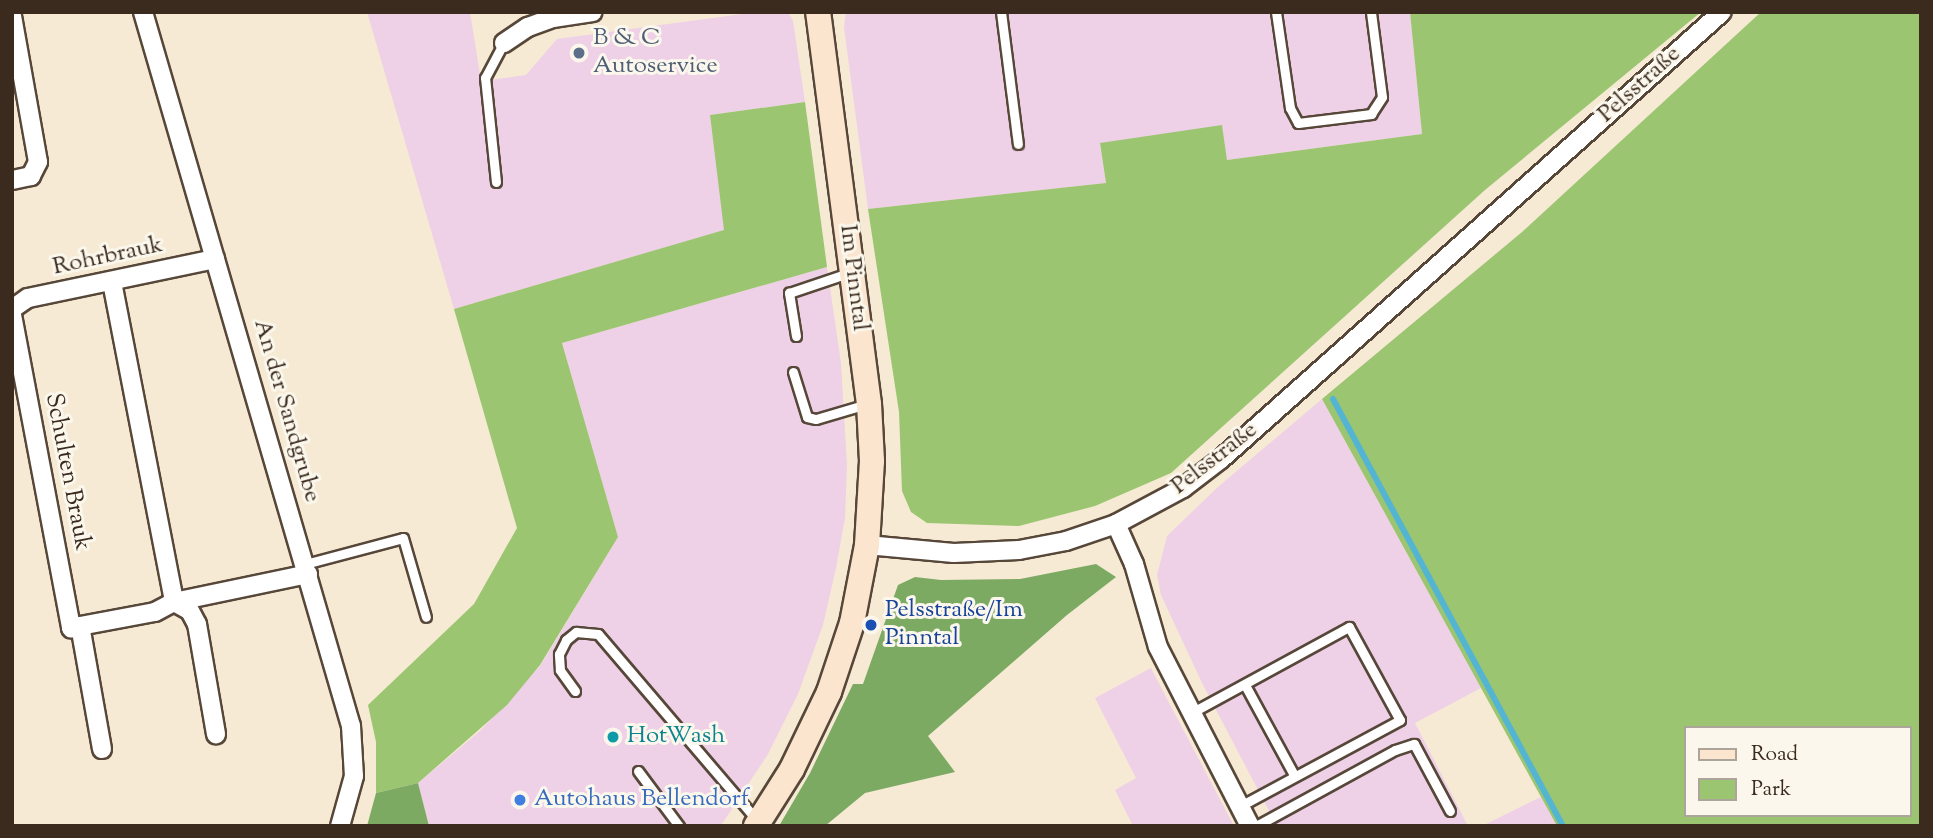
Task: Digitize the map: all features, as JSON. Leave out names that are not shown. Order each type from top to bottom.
[{"type":"main road","name":"Im Pinntal","points":[[818,12],[869,404],[872,461],[867,545]]},
{"type":"main road","points":[[757,823],[792,769],[829,691],[852,623],[867,545]]},
{"type":"street","name":"An der Sandgrube","points":[[143,12],[354,738],[354,776],[340,826]]},
{"type":"street","points":[[504,43],[528,27],[553,18],[593,12]]},
{"type":"street","name":"Pelsstraße","points":[[867,545],[954,553],[1019,550],[1066,541],[1116,524],[1183,488],[1221,459],[1722,12]]},
{"type":"street","points":[[12,16],[38,162],[31,176],[12,180]]},
{"type":"street","name":"Rohrbrauk","points":[[12,309],[28,298],[215,258]]},
{"type":"street","points":[[112,282],[174,602],[190,611],[197,624],[216,733]]},
{"type":"street","name":"Schulten Brauk","points":[[12,315],[71,628],[80,626],[102,749]]},
{"type":"street","points":[[1116,524],[1134,564],[1157,647],[1250,826]]},
{"type":"street","points":[[80,626],[155,612],[174,602],[306,569]]},
{"type":"lane","points":[[1001,12],[1018,144]]},
{"type":"lane","points":[[1276,12],[1290,108],[1298,123],[1371,114],[1382,97],[1371,12]]},
{"type":"lane","points":[[496,182],[485,78],[504,43]]},
{"type":"lane","points":[[796,336],[789,293],[853,271]]},
{"type":"lane","points":[[793,372],[804,410],[811,418],[869,404]]},
{"type":"lane","points":[[306,569],[403,538],[426,617]]},
{"type":"lane","points":[[1191,713],[1349,627],[1400,720],[1240,806]]},
{"type":"lane","points":[[575,691],[560,670],[559,654],[566,640],[576,632],[598,634],[757,823]]},
{"type":"lane","points":[[1245,685],[1294,775]]},
{"type":"lane","points":[[1256,826],[1395,750],[1413,744],[1450,811]]},
{"type":"lane","points":[[638,771],[679,826]]},
{"type":"shaded area","points":[[367,12],[470,12],[481,81],[526,75],[557,39],[757,12],[788,12],[793,21],[805,102],[710,115],[725,230],[454,309]]},
{"type":"shaded area","points":[[846,12],[1410,12],[1422,134],[1227,160],[1222,126],[1100,144],[1106,183],[868,209],[844,27]]},
{"type":"shaded area","points":[[827,267],[841,363],[847,465],[845,518],[836,568],[823,625],[798,694],[768,754],[724,821],[720,826],[429,826],[418,783],[480,731],[540,666],[618,537],[562,343]]},
{"type":"shaded area","points":[[1322,399],[1481,688],[1415,723],[1468,826],[1277,826],[1203,685],[1161,595],[1157,575],[1167,536],[1219,486]]},
{"type":"shaded area","points":[[1151,668],[1234,826],[1133,826],[1115,790],[1136,778],[1095,698]]},
{"type":"shaded area","points":[[1541,797],[1557,826],[1482,826]]},
{"type":"green space","points":[[1410,12],[1701,12],[1485,190],[1171,473],[1095,506],[1019,526],[927,523],[911,512],[902,491],[899,412],[868,209],[1106,183],[1100,143],[1222,125],[1227,160],[1422,134]]},
{"type":"green space","points":[[1761,12],[1921,12],[1921,826],[1557,826],[1322,399],[1522,232]]},
{"type":"green space","points":[[805,102],[827,267],[562,343],[618,537],[540,665],[507,705],[418,783],[376,793],[376,742],[368,705],[474,604],[517,528],[454,309],[724,230],[710,115]]},
{"type":"green space","points":[[1096,564],[1116,577],[1067,615],[928,736],[955,772],[865,793],[825,826],[779,826],[810,773],[853,684],[863,684],[898,585],[915,577],[941,580],[1020,579]]},
{"type":"green space","points":[[418,783],[429,826],[367,826],[376,793]]},
{"type":"waterway","points":[[1333,399],[1563,826]]},
{"type":"place","name":"B & C Autoservice","points":[[579,53]]},
{"type":"place","name":"Pelsstraße/Im Pinntal","points":[[871,625]]},
{"type":"place","name":"HotWash","points":[[613,737]]},
{"type":"place","name":"Autohaus Bellendorf","points":[[520,800]]}]
